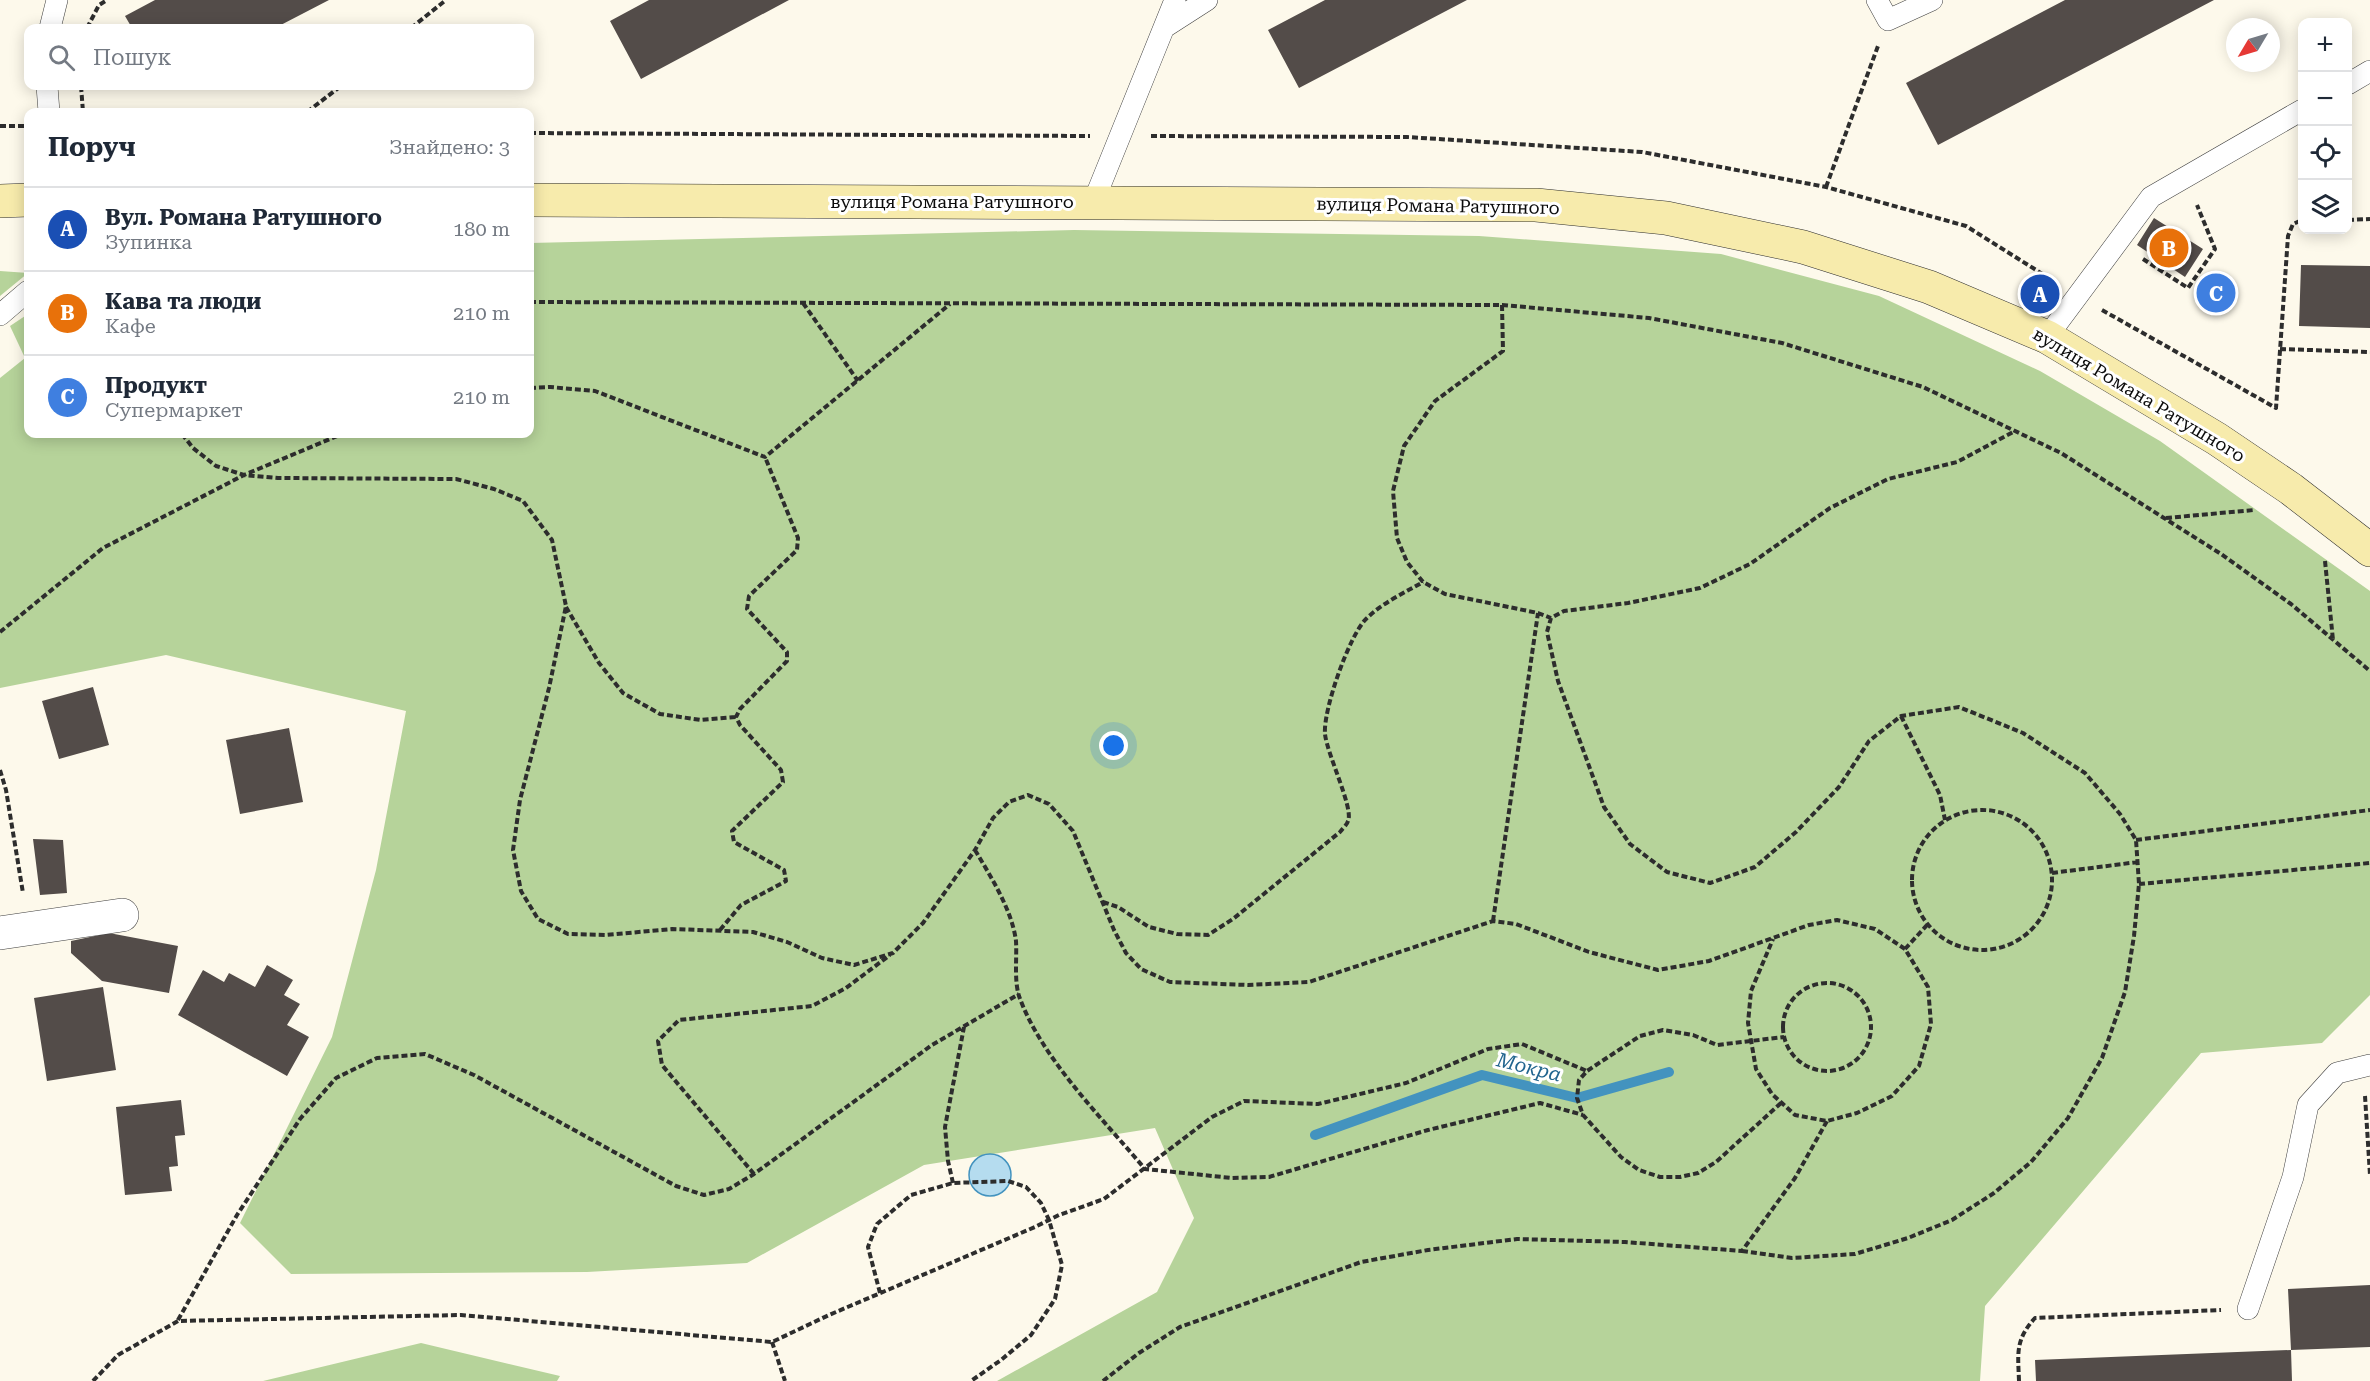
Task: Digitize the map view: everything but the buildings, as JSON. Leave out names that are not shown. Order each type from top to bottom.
[{"type":"street","points":[[0,201],[24,200]]},
{"type":"street","name":"вулиця Романа Ратушного","points":[[534,200],[1536,205],[1666,218],[1803,247],[1929,287],[2047,337],[2217,439],[2292,489],[2370,550]]},
{"type":"street","points":[[14,931],[122,915]]},
{"type":"lane","points":[[51,24],[57,0]]},
{"type":"lane","points":[[1093,203],[1175,0]]},
{"type":"lane","points":[[1165,27],[1207,0]]},
{"type":"lane","points":[[1877,0],[1888,20],[1932,0]]},
{"type":"lane","points":[[2352,82],[2370,71]]},
{"type":"lane","points":[[47,90],[49,108]]},
{"type":"lane","points":[[2047,337],[2151,197],[2298,112]]},
{"type":"lane","points":[[0,315],[24,294]]},
{"type":"lane","points":[[2248,1309],[2293,1177],[2308,1106],[2337,1073],[2367,1066]]},
{"type":"path","points":[[89,24],[99,5],[107,0]]},
{"type":"path","points":[[416,24],[446,0]]},
{"type":"path","points":[[1826,186],[1888,20]]},
{"type":"path","points":[[81,90],[82,108]]},
{"type":"path","points":[[312,108],[336,90]]},
{"type":"path","points":[[0,126],[24,126]]},
{"type":"path","points":[[2117,243],[2188,288],[2215,249],[2186,177]]},
{"type":"path","points":[[2352,220],[2370,219]]},
{"type":"path","points":[[2276,408],[2288,236],[2294,224],[2298,222]]},
{"type":"path","points":[[534,302],[1502,306],[1649,318],[1782,343],[1923,387],[2061,453],[2221,554],[2265,585],[2370,671]]},
{"type":"path","points":[[803,303],[858,381]]},
{"type":"path","points":[[765,457],[951,304]]},
{"type":"path","points":[[1502,306],[1503,351],[1435,401],[1404,446],[1393,491],[1397,538],[1407,562],[1424,582],[1445,594],[1538,613],[1551,618]]},
{"type":"path","points":[[2280,349],[2370,352]]},
{"type":"path","points":[[534,388],[595,391],[765,457],[798,538],[797,550],[749,596],[747,609],[787,652],[787,661],[740,709],[736,717]]},
{"type":"path","points":[[1103,1381],[1139,1353],[1180,1327],[1361,1262],[1428,1250],[1517,1239],[1625,1242],[1742,1251],[1792,1258],[1855,1254],[1908,1238],[1952,1220],[1994,1193],[2031,1162],[2068,1118],[2102,1058],[2125,992],[2134,936],[2139,884],[2136,840],[2120,814],[2085,773],[2023,733],[1959,707],[1901,716],[1869,741],[1839,787],[1796,832],[1755,867],[1710,884],[1667,872],[1630,844],[1604,807],[1558,681],[1547,632],[1551,618],[1564,611],[1628,603],[1700,588],[1750,564],[1830,508],[1888,479],[1957,462],[2015,431]]},
{"type":"path","points":[[185,438],[193,448],[216,466],[244,474],[278,478],[456,479],[494,489],[523,501],[552,540],[566,606],[599,663],[623,693],[660,714],[701,720],[736,717]]},
{"type":"path","points":[[0,632],[103,548],[244,474],[332,438]]},
{"type":"path","points":[[2164,518],[2254,510]]},
{"type":"path","points":[[2325,561],[2334,640]]},
{"type":"path","points":[[1103,902],[1118,907],[1149,927],[1178,934],[1208,934],[1233,919],[1340,832],[1349,820],[1349,808],[1333,766],[1325,733],[1331,693],[1365,620],[1393,598],[1424,582]]},
{"type":"path","points":[[566,606],[549,688],[520,800],[513,850],[521,891],[538,919],[568,934],[606,935],[672,929],[753,932],[787,942],[822,958],[854,965],[893,953]]},
{"type":"path","points":[[1493,921],[1538,613]]},
{"type":"path","points":[[1901,716],[1940,795],[1945,820]]},
{"type":"path","points":[[720,930],[741,905],[786,881],[784,870],[734,842],[732,831],[783,782],[781,770],[740,725],[736,717]]},
{"type":"path","points":[[0,770],[6,790],[14,931]]},
{"type":"path","points":[[754,1174],[662,1065],[658,1041],[679,1020],[812,1006],[846,988],[893,953],[923,923],[975,850],[993,818],[1009,802],[1028,795],[1049,804],[1073,831],[1113,930],[1126,953],[1141,969],[1170,982],[1248,985],[1309,981],[1493,921],[1516,924],[1589,952],[1658,970],[1709,961],[1809,925],[1837,920],[1875,929],[1905,949],[1928,987],[1931,1024],[1919,1066],[1892,1096],[1857,1113],[1827,1121],[1796,1115],[1772,1094],[1756,1069],[1748,1023],[1751,991],[1773,939]]},
{"type":"path","points":[[1990,810],[2013,817],[2032,831],[2046,850],[2052,873],[2051,895],[2042,916],[2028,933],[2009,945],[1988,950],[1966,948],[1945,940],[1928,924],[1916,903],[1912,880],[1916,856],[1927,836],[1945,820],[1967,811],[1990,810]]},
{"type":"path","points":[[2136,840],[2370,810]]},
{"type":"path","points":[[975,850],[1000,894],[1015,939],[1018,994],[1041,1041],[1082,1095],[1145,1169],[1232,1178],[1269,1177],[1428,1130],[1540,1103],[1583,1115]]},
{"type":"path","points":[[2052,873],[2138,862]]},
{"type":"path","points":[[2139,884],[2370,864]]},
{"type":"path","points":[[1905,949],[1928,924]]},
{"type":"path","points":[[1833,982],[1858,994],[1867,1006],[1872,1020],[1872,1035],[1866,1050],[1856,1062],[1843,1070],[1828,1072],[1812,1070],[1799,1062],[1789,1050],[1784,1037],[1783,1023],[1786,1009],[1794,997],[1805,988],[1818,983],[1833,982]]},
{"type":"path","points":[[178,1321],[237,1215],[300,1119],[336,1078],[377,1058],[425,1054],[474,1075],[676,1186],[704,1195],[729,1189],[754,1174],[932,1045],[1018,994]]},
{"type":"path","points":[[953,1183],[948,1161],[945,1127],[964,1026]]},
{"type":"path","points":[[1781,1103],[1716,1162],[1698,1173],[1680,1177],[1660,1177],[1640,1170],[1621,1157],[1583,1115],[1578,1098],[1579,1080],[1587,1071],[1640,1036],[1663,1030],[1693,1035],[1717,1046],[1784,1037]]},
{"type":"path","points":[[93,1381],[118,1355],[178,1321],[461,1315],[772,1342],[1048,1220],[1104,1199],[1212,1117],[1244,1101],[1318,1104],[1406,1083],[1488,1049],[1522,1044],[1587,1071]]},
{"type":"path","points":[[2367,1066],[2370,1175]]},
{"type":"path","points":[[1742,1251],[1795,1178],[1827,1121]]},
{"type":"path","points":[[880,1293],[868,1247],[877,1224],[911,1195],[953,1183],[1008,1181],[1026,1187],[1041,1203],[1062,1265],[1055,1299],[1030,1335],[1001,1360],[971,1381]]},
{"type":"path","points":[[2019,1381],[2017,1348],[2023,1331],[2035,1318],[2248,1309]]},
{"type":"path","points":[[772,1342],[785,1381]]},
{"type":"green space","points":[[1074,230],[1479,236],[1721,254],[1879,296],[2040,371],[2160,441],[2370,591],[2370,995],[2322,1043],[2201,1053],[1985,1306],[1980,1381],[997,1381],[1157,1292],[1194,1218],[1155,1128],[924,1165],[747,1263],[587,1272],[291,1274],[240,1223],[332,1037],[376,870],[406,711],[166,655],[0,688],[0,378],[24,359],[24,438],[534,438],[534,243]]},
{"type":"green space","points":[[0,271],[24,273],[24,276],[0,296]]},
{"type":"green space","points":[[24,317],[24,356],[10,326]]},
{"type":"green space","points":[[421,1343],[560,1376],[557,1381],[263,1381]]},
{"type":"water","points":[[990,1154],[1005,1160],[1011,1175],[1005,1190],[990,1196],[975,1190],[969,1175],[975,1160]]},
{"type":"waterway","name":"Мокра","points":[[1315,1135],[1482,1075],[1577,1098],[1669,1072]]},
{"type":"place","name":"Кава та люди","points":[[2169,248]]},
{"type":"place","name":"Продукт","points":[[2216,293]]},
{"type":"place","name":"Вул. Романа Ратушного","points":[[2040,294]]}]
